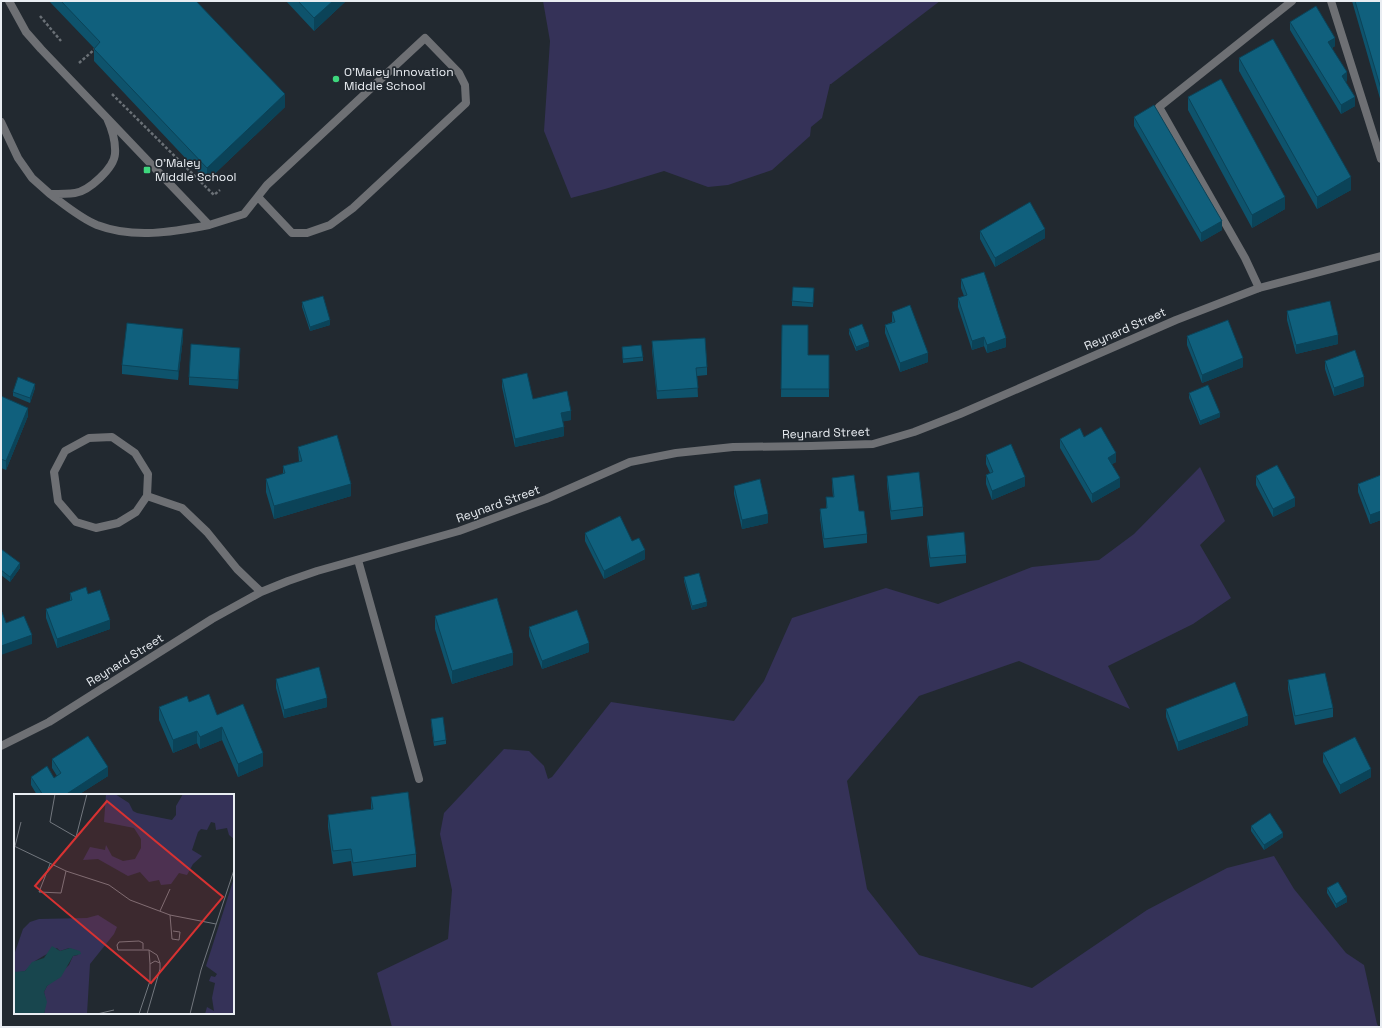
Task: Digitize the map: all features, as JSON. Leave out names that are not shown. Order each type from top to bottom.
[{"type":"street","points":[[9,1],[26,32],[31,38],[209,225]]},
{"type":"street","points":[[1258,288],[1245,258],[1159,107],[1292,1]]},
{"type":"street","points":[[1331,1],[1381,159]]},
{"type":"street","points":[[1,122],[18,158],[32,178],[50,194],[83,217],[96,224],[123,231],[163,233],[209,225],[244,214],[267,185],[425,38],[459,73],[465,85],[466,103],[353,208],[330,225],[307,233],[292,233],[258,197]]},
{"type":"street","points":[[50,194],[76,193],[96,182],[108,168],[115,155],[115,141],[107,118]]},
{"type":"street","name":"Reynard Street","points":[[1,746],[49,722],[212,619],[261,592],[317,571],[459,531],[546,499],[630,462],[676,453],[733,447],[873,444],[914,432],[960,414],[1176,320],[1258,288],[1381,256]]},
{"type":"street","points":[[112,437],[135,453],[148,474],[147,496],[136,512],[118,523],[96,528],[76,522],[58,501],[54,472],[65,451],[89,438],[112,437]]},
{"type":"street","points":[[147,496],[182,508],[207,532],[237,569],[261,592]]},
{"type":"street","points":[[358,560],[419,779]]},
{"type":"path","points":[[35,11],[65,45]]},
{"type":"path","points":[[80,62],[85,67]]},
{"type":"path","points":[[107,89],[214,195],[220,190]]},
{"type":"shaded area","points":[[543,1],[940,1],[830,84],[822,118],[811,127],[810,136],[772,170],[728,185],[708,187],[664,171],[571,198],[544,131],[550,41]]},
{"type":"shaded area","points":[[1200,467],[1225,521],[1200,545],[1231,598],[1193,624],[1108,666],[1130,709],[1019,661],[919,696],[847,781],[867,889],[919,955],[1032,988],[1147,910],[1227,868],[1274,856],[1294,889],[1346,953],[1364,965],[1377,1024],[1379,1027],[392,1027],[377,973],[448,939],[452,890],[440,834],[444,813],[504,749],[529,751],[544,766],[548,779],[552,777],[611,702],[734,721],[764,681],[792,618],[886,588],[938,604],[1032,567],[1099,560],[1134,534]]},
{"type":"building","points":[[61,1],[196,1],[285,94],[207,168],[94,49],[100,42]]},
{"type":"building","points":[[298,1],[333,1],[314,18]]},
{"type":"building","points":[[1355,1],[1381,1],[1381,89]]},
{"type":"building","points":[[1316,6],[1335,38],[1328,42],[1347,72],[1342,76],[1355,97],[1341,105],[1290,22]]},
{"type":"building","points":[[1273,39],[1351,177],[1317,197],[1239,58]]},
{"type":"building","points":[[1221,79],[1285,197],[1252,215],[1188,97]]},
{"type":"building","points":[[1154,105],[1222,221],[1201,233],[1134,117]]},
{"type":"building","points":[[1030,202],[1045,229],[995,258],[980,231]]},
{"type":"building","points":[[984,272],[1006,338],[987,345],[984,337],[972,341],[958,298],[967,295],[961,279]]},
{"type":"building","points":[[793,287],[814,288],[813,303],[792,301]]},
{"type":"building","points":[[323,296],[330,320],[310,327],[302,302]]},
{"type":"building","points":[[1330,301],[1338,335],[1296,345],[1287,311]]},
{"type":"building","points":[[910,305],[928,353],[900,363],[885,325],[895,322],[892,312]]},
{"type":"building","points":[[1228,320],[1243,358],[1202,375],[1187,336]]},
{"type":"building","points":[[127,323],[183,329],[178,371],[122,365]]},
{"type":"building","points":[[862,324],[869,342],[856,347],[849,329]]},
{"type":"building","points":[[782,325],[808,325],[808,355],[829,355],[829,389],[781,389]]},
{"type":"building","points":[[705,338],[707,367],[696,368],[698,388],[657,391],[652,341]]},
{"type":"building","points":[[191,344],[240,348],[238,380],[189,377]]},
{"type":"building","points":[[641,345],[643,357],[623,359],[622,347]]},
{"type":"building","points":[[1355,350],[1364,377],[1334,388],[1325,361]]},
{"type":"building","points":[[527,373],[533,399],[567,391],[571,411],[561,413],[564,427],[515,439],[502,379]]},
{"type":"building","points":[[18,377],[35,384],[30,398],[13,392]]},
{"type":"building","points":[[1208,385],[1220,413],[1200,421],[1189,393]]},
{"type":"building","points":[[1,396],[28,408],[6,461],[1,459]]},
{"type":"building","points":[[1101,427],[1116,453],[1108,458],[1120,478],[1092,494],[1060,439],[1080,428],[1084,437]]},
{"type":"building","points":[[337,435],[351,484],[274,506],[266,479],[285,473],[283,466],[302,461],[298,447]]},
{"type":"building","points":[[1011,444],[1025,477],[992,491],[986,475],[993,472],[986,455]]},
{"type":"building","points":[[1277,465],[1295,498],[1273,509],[1256,476]]},
{"type":"building","points":[[919,472],[923,507],[891,511],[887,476]]},
{"type":"building","points":[[854,475],[859,511],[864,511],[867,534],[824,539],[820,509],[827,508],[826,497],[834,497],[832,478]]},
{"type":"building","points":[[1381,475],[1381,511],[1370,515],[1358,484]]},
{"type":"building","points":[[760,479],[768,514],[742,520],[734,486]]},
{"type":"building","points":[[620,516],[632,541],[639,538],[645,550],[604,571],[585,533]]},
{"type":"building","points":[[964,532],[966,555],[930,558],[927,536]]},
{"type":"building","points":[[1,549],[20,563],[10,577],[1,570]]},
{"type":"building","points":[[699,573],[707,602],[692,606],[684,577]]},
{"type":"building","points":[[86,587],[88,594],[100,590],[110,620],[57,639],[46,609],[72,600],[70,593]]},
{"type":"building","points":[[497,598],[513,653],[452,671],[435,616]]},
{"type":"building","points":[[577,610],[589,643],[542,661],[529,627]]},
{"type":"building","points":[[1,612],[6,623],[24,616],[32,635],[1,646]]},
{"type":"building","points":[[319,667],[327,698],[284,710],[276,679]]},
{"type":"building","points":[[1325,673],[1333,708],[1295,716],[1288,680]]},
{"type":"building","points":[[1235,682],[1248,716],[1178,742],[1166,709]]},
{"type":"building","points":[[209,694],[217,715],[243,704],[263,753],[238,764],[222,727],[200,737],[197,731],[173,740],[159,707],[187,696],[189,702]]},
{"type":"building","points":[[443,717],[446,740],[434,742],[431,719]]},
{"type":"building","points":[[88,736],[108,767],[67,794],[42,794],[31,777],[47,766],[54,778],[61,773],[52,759]]},
{"type":"building","points":[[1355,737],[1371,769],[1340,785],[1323,753]]},
{"type":"building","points":[[408,792],[416,854],[353,863],[351,849],[333,851],[328,815],[373,809],[371,797]]},
{"type":"building","points":[[1270,813],[1283,833],[1264,845],[1251,826]]},
{"type":"building","points":[[1338,882],[1347,897],[1336,904],[1327,888]]},
{"type":"place","name":"O'Maley Innovation Middle School","points":[[336,79]]},
{"type":"place","name":"O'Maley Middle School","points":[[147,170]]}]
